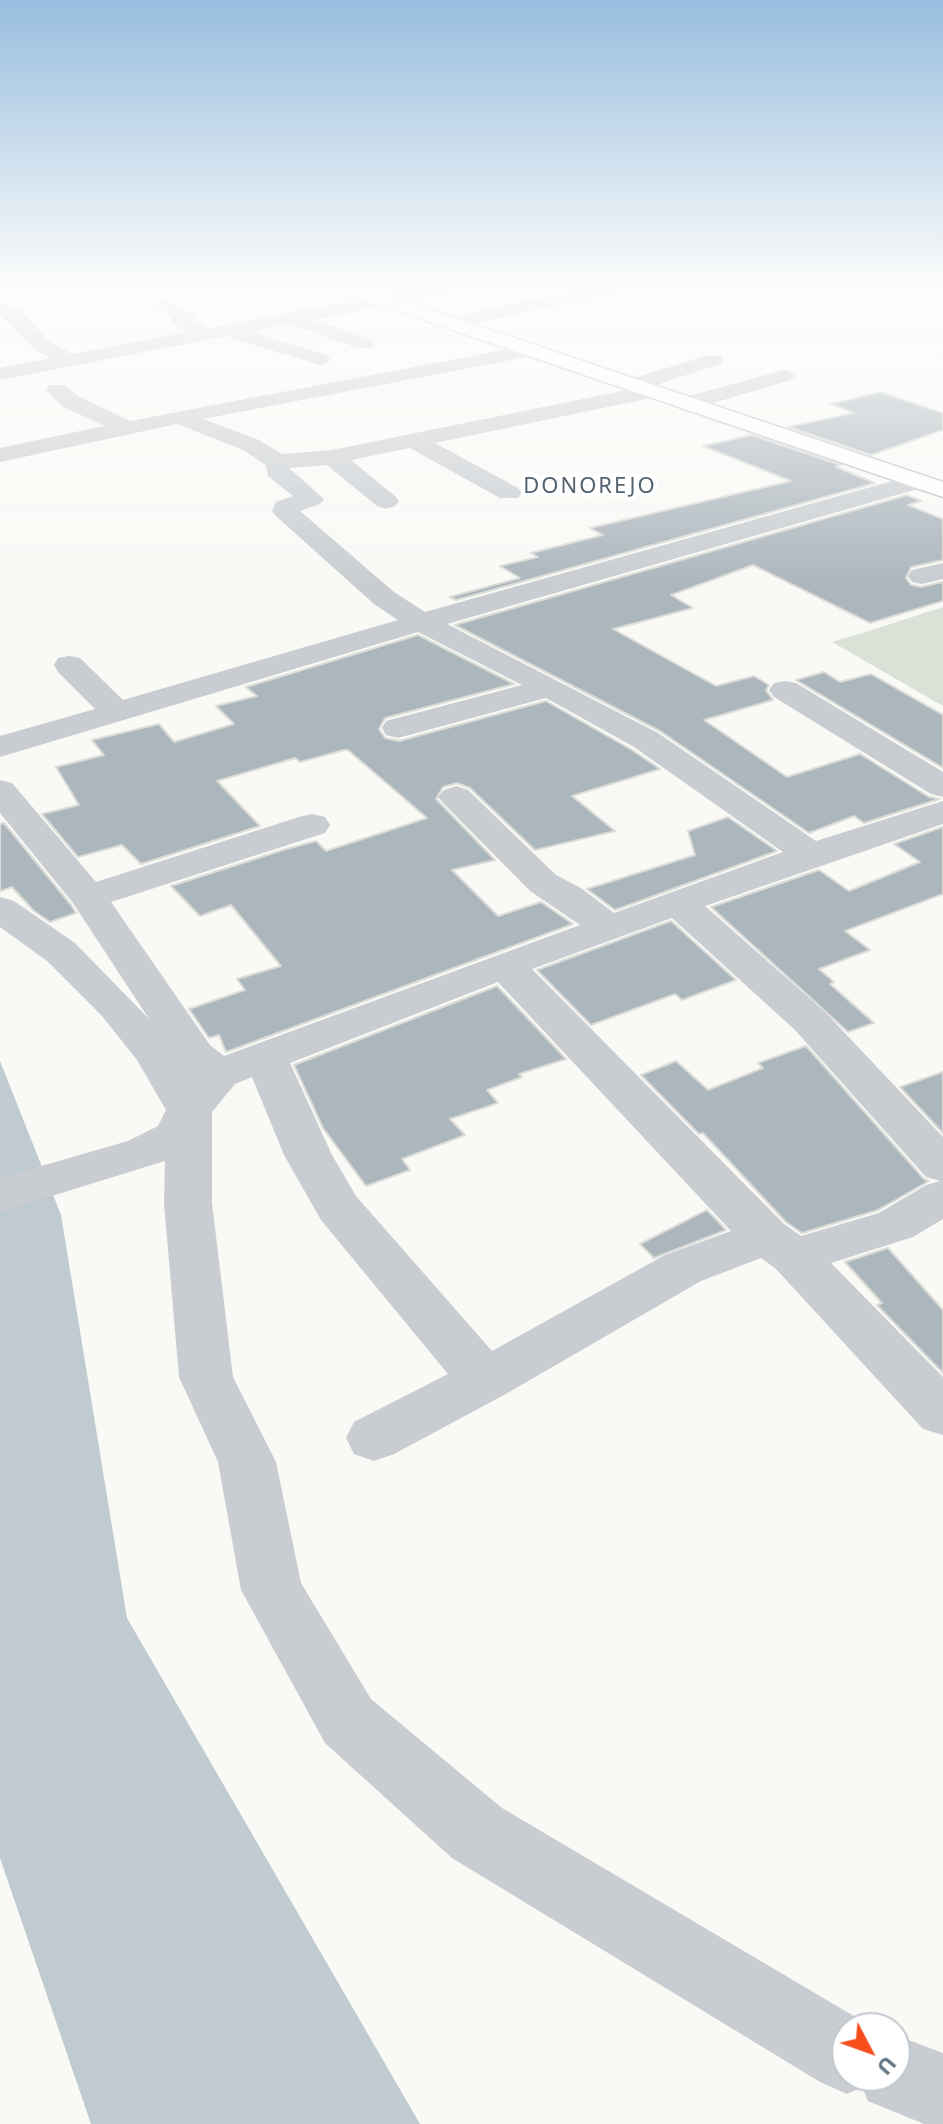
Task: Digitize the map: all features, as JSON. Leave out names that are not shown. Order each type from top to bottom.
[{"type":"main road","points":[[644,388],[931,485]]},
{"type":"street","points":[[0,455],[297,388]]},
{"type":"street","points":[[179,417],[251,445],[278,462],[332,457],[643,388]]},
{"type":"street","points":[[690,403],[742,388]]},
{"type":"street","points":[[57,390],[70,401],[125,427]]},
{"type":"street","points":[[413,440],[509,493]]},
{"type":"street","points":[[332,457],[386,501]]},
{"type":"street","points":[[278,462],[277,471],[311,499],[283,508],[285,511],[384,598],[421,622],[646,740],[811,855]]},
{"type":"street","points":[[0,747],[421,622],[931,485]]},
{"type":"street","points":[[69,665],[115,711]]},
{"type":"street","points":[[398,728],[550,687]]},
{"type":"street","points":[[785,690],[943,787]]},
{"type":"street","points":[[0,790],[88,897],[195,1055],[204,1092],[188,1203],[206,1377],[247,1462],[272,1590],[348,1721],[477,1833],[831,2045]]},
{"type":"street","points":[[456,797],[543,883],[567,896],[609,928]]},
{"type":"street","points":[[0,1195],[145,1152],[176,1136],[204,1092],[265,1056],[505,965],[811,855],[943,812]]},
{"type":"street","points":[[88,897],[312,825]]},
{"type":"street","points":[[678,903],[810,1021],[943,1166]]},
{"type":"street","points":[[0,909],[61,952],[117,1007],[155,1054],[204,1092]]},
{"type":"street","points":[[505,965],[943,1413]]},
{"type":"street","points":[[265,1056],[308,1155],[338,1208],[485,1380]]},
{"type":"street","points":[[374,1438],[485,1380],[683,1268],[896,1225],[943,1197]]},
{"type":"street","points":[[911,2080],[943,2092]]},
{"type":"shaded area","points":[[943,607],[943,706],[832,642],[872,630]]},
{"type":"shaded area","points":[[0,1061],[61,1215],[127,1618],[420,2124],[91,2124],[0,1858]]},
{"type":"building","points":[[880,392],[943,413],[943,430],[871,455],[788,427],[854,413],[831,404]]},
{"type":"building","points":[[752,435],[841,465],[836,467],[875,483],[456,600],[450,597],[520,578],[500,566],[538,557],[531,553],[603,535],[590,528],[791,481],[703,446]]},
{"type":"building","points":[[907,495],[921,501],[908,505],[943,519],[943,560],[911,567],[906,578],[911,585],[921,587],[943,582],[943,601],[870,623],[753,565],[671,595],[693,608],[613,629],[716,686],[754,676],[769,685],[766,690],[773,700],[704,720],[787,777],[860,754],[929,797],[939,799],[864,823],[854,816],[809,833],[660,731],[455,625]]},
{"type":"building","points":[[418,635],[514,684],[385,718],[379,729],[385,738],[399,741],[546,701],[660,769],[572,796],[615,831],[535,850],[470,788],[457,783],[443,787],[436,799],[495,860],[452,870],[498,916],[541,902],[573,924],[226,1052],[219,1035],[209,1038],[189,1009],[245,990],[237,979],[281,966],[231,905],[200,916],[171,886],[316,841],[326,851],[427,818],[348,750],[344,750],[300,762],[295,758],[217,781],[260,826],[141,864],[122,845],[78,857],[42,814],[79,805],[56,767],[104,755],[92,740],[159,724],[174,742],[234,724],[216,706],[257,696],[246,687]]},
{"type":"building","points":[[824,672],[840,682],[871,674],[943,715],[943,768],[796,680]]},
{"type":"building","points":[[728,817],[777,851],[615,910],[587,889],[695,855],[688,831]]},
{"type":"building","points":[[4,823],[76,913],[50,922],[34,911],[12,887],[0,891],[0,824]]},
{"type":"building","points":[[943,827],[943,894],[845,931],[870,950],[819,969],[834,982],[830,984],[874,1023],[848,1032],[711,907],[819,870],[849,891],[920,862],[894,844]]},
{"type":"building","points":[[671,921],[736,980],[682,1000],[675,994],[591,1025],[537,970]]},
{"type":"building","points":[[497,986],[566,1059],[519,1074],[522,1077],[487,1090],[498,1103],[450,1119],[465,1135],[402,1159],[410,1170],[366,1186],[323,1128],[294,1065]]},
{"type":"building","points":[[806,1046],[929,1181],[878,1210],[802,1233],[786,1222],[703,1133],[699,1134],[641,1075],[676,1061],[708,1090],[763,1068],[758,1063]]},
{"type":"building","points":[[943,1072],[943,1133],[900,1087]]},
{"type":"building","points":[[707,1210],[726,1230],[654,1258],[640,1244]]},
{"type":"building","points":[[888,1248],[943,1310],[943,1373],[877,1305],[882,1303],[845,1262]]},
{"type":"district","name":"DONOREJO","points":[[590,487]]}]
